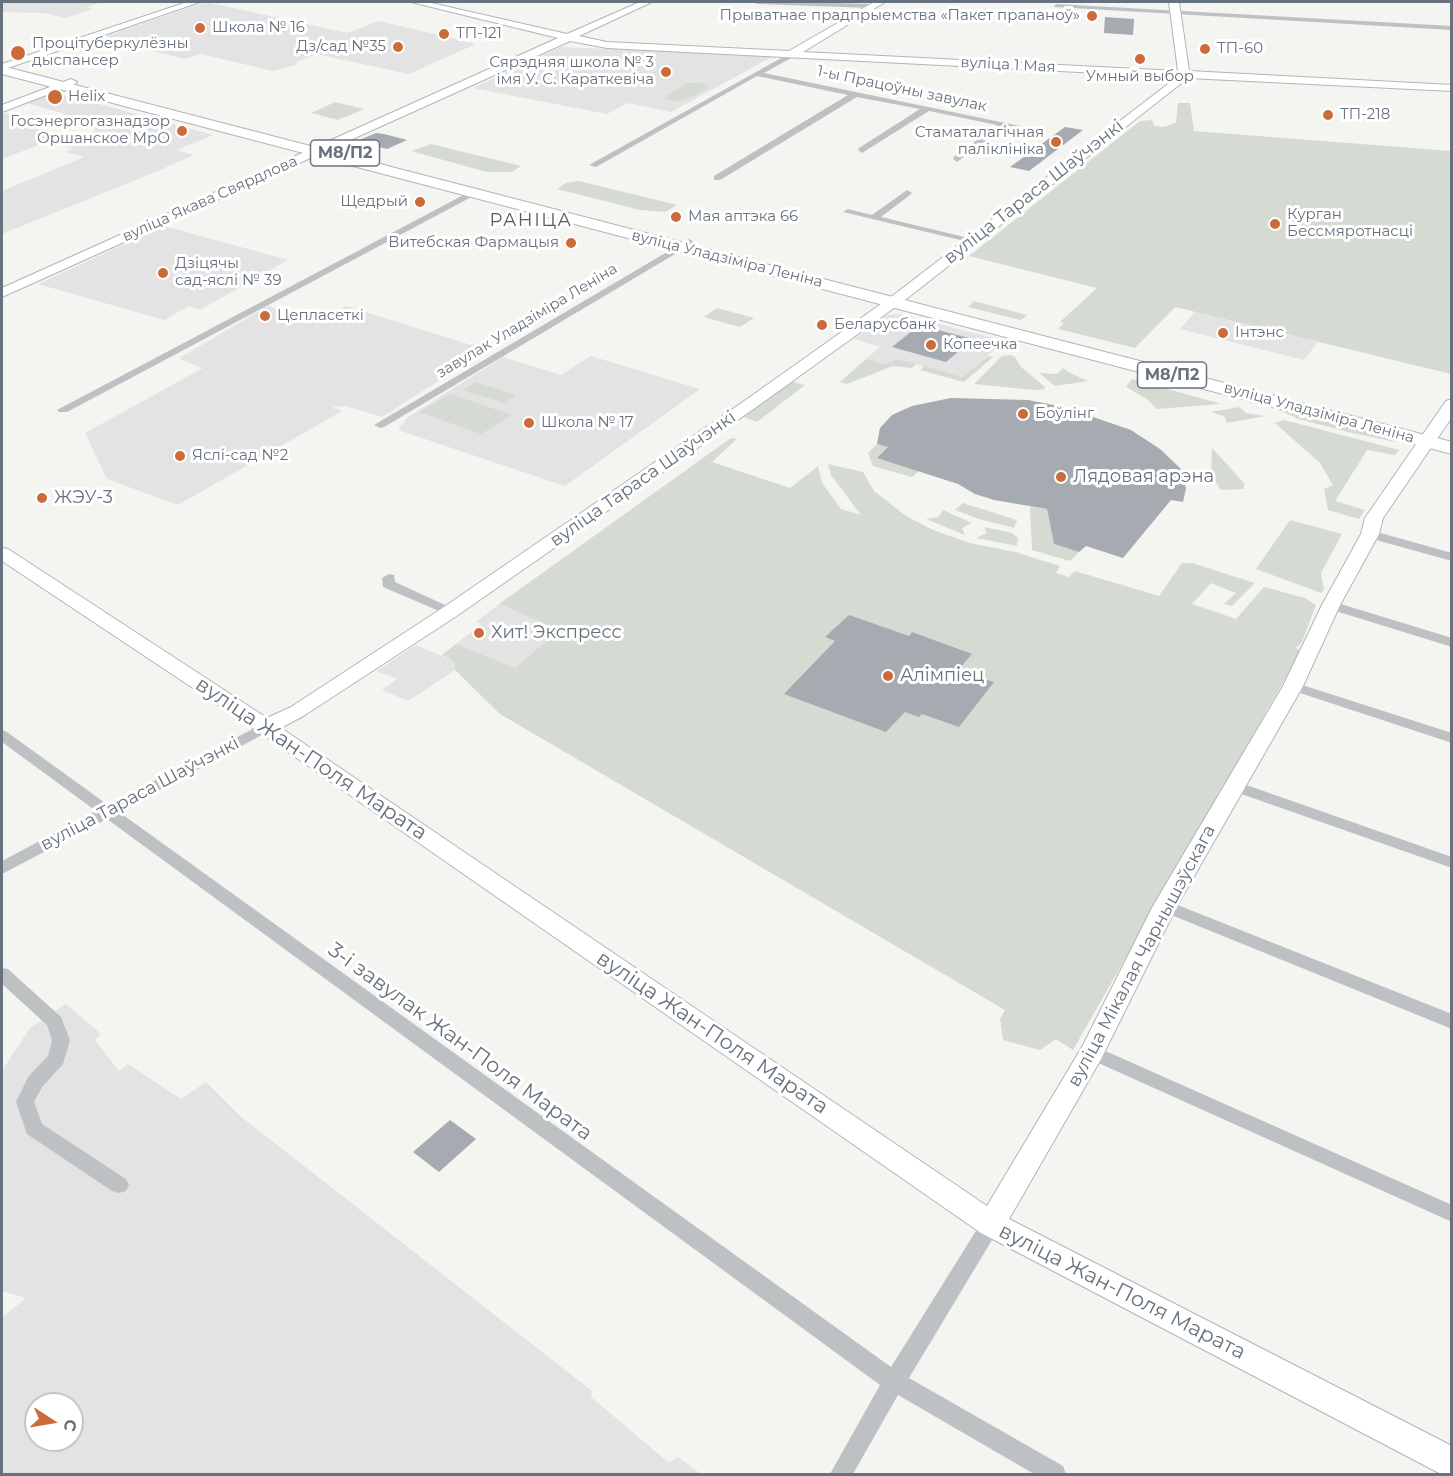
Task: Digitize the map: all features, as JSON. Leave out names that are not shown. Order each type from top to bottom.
[{"type":"main road","name":"вуліца Уладзіміра Леніна","points":[[3,66],[318,150],[1437,439],[1452,448]]},
{"type":"main road","name":"вуліца Уладзіміра Леніна","points":[[318,150],[474,193],[685,245]]},
{"type":"street","points":[[3,66],[195,2]]},
{"type":"street","name":"вуліца 1 Мая","points":[[416,2],[566,38],[607,45],[1452,88]]},
{"type":"street","name":"вуліца Якава Свярдлова","points":[[2,292],[647,2]]},
{"type":"street","points":[[757,2],[876,4]]},
{"type":"street","points":[[593,165],[757,74],[876,4]]},
{"type":"street","points":[[1056,6],[1175,7],[1452,28]]},
{"type":"street","points":[[1175,7],[1184,74]]},
{"type":"street","name":"1-ы Працоўны завулак","points":[[757,74],[1041,131]]},
{"type":"street","name":"вуліца Тараса Шаўчэнкі","points":[[2,868],[298,711],[451,612],[704,438],[897,299],[1182,79],[1184,74]]},
{"type":"street","points":[[2,109],[66,84]]},
{"type":"street","points":[[717,178],[857,93]]},
{"type":"street","points":[[862,150],[928,108]]},
{"type":"street","points":[[957,159],[1003,124]]},
{"type":"street","points":[[63,410],[474,193]]},
{"type":"street","points":[[874,218],[907,193]]},
{"type":"street","points":[[848,212],[970,241]]},
{"type":"street","name":"завулак Уладзіміра Леніна","points":[[380,425],[685,245]]},
{"type":"street","name":"вуліца Мікалая Чарнышэўскага","points":[[841,1474],[1092,1052],[1165,906],[1293,686],[1331,605],[1370,534],[1374,518],[1437,439],[1452,404]]},
{"type":"street","points":[[1370,534],[1452,557]]},
{"type":"street","name":"вуліца Жан-Поля Марата","points":[[2,553],[266,727],[991,1224],[1452,1463]]},
{"type":"street","points":[[389,578],[388,584],[451,612]]},
{"type":"street","points":[[1331,605],[1452,643]]},
{"type":"street","points":[[1293,686],[1452,738]]},
{"type":"street","name":"3-і завулак Жан-Поля Марата","points":[[2,735],[104,812],[894,1382],[1055,1474]]},
{"type":"street","points":[[1235,786],[1452,863]]},
{"type":"street","points":[[1165,906],[1452,1022]]},
{"type":"street","points":[[2,974],[55,1022],[61,1040],[56,1059],[35,1082],[26,1102],[34,1129],[119,1185]]},
{"type":"street","points":[[1092,1052],[1452,1214]]},
{"type":"shaded area","points":[[2,2],[103,2],[86,7],[92,9],[66,18],[43,13],[2,12]]},
{"type":"shaded area","points":[[206,2],[347,33],[379,21],[476,44],[409,74],[316,54],[295,63],[299,64],[273,71],[201,54],[185,59],[107,40],[114,38],[106,36]]},
{"type":"shaded area","name":"Сярэдняя школа № 3 імя У. С. Караткевіча","points":[[561,47],[772,57],[671,112],[628,103],[607,114],[473,88]]},
{"type":"shaded area","points":[[687,83],[702,83],[708,88],[685,100],[672,101],[664,98]]},
{"type":"shaded area","points":[[53,93],[213,135],[177,150],[193,155],[2,234],[2,191],[84,157],[66,152],[73,148],[60,145],[96,130],[60,120],[65,114],[27,103]]},
{"type":"shaded area","points":[[335,102],[364,109],[338,120],[311,113]]},
{"type":"shaded area","points":[[1178,103],[1190,103],[1194,131],[1451,151],[1451,374],[1175,307],[1135,348],[1058,329],[1064,323],[1060,322],[1097,288],[969,256],[1140,121],[1152,120],[1154,126],[1163,127],[1176,123]]},
{"type":"shaded area","points":[[2,114],[31,120],[32,128],[62,136],[2,159]]},
{"type":"shaded area","points":[[431,144],[521,166],[512,172],[487,172],[411,151]]},
{"type":"shaded area","points":[[579,181],[677,205],[665,212],[640,210],[557,189],[566,183]]},
{"type":"shaded area","name":"Дзіцячы сад-яслі № 39","points":[[164,226],[288,260],[200,310],[189,306],[164,320],[38,284]]},
{"type":"shaded area","points":[[974,301],[1027,315],[1021,320],[968,307]]},
{"type":"shaded area","points":[[268,306],[319,323],[346,306],[487,350],[382,417],[346,406],[332,407],[342,411],[178,505],[107,479],[85,433],[203,368],[181,360],[181,357]]},
{"type":"shaded area","points":[[717,308],[754,318],[740,327],[704,317]]},
{"type":"shaded area","points":[[1195,312],[1318,342],[1304,360],[1180,329]]},
{"type":"shaded area","points":[[900,314],[1005,341],[962,377],[897,359],[883,364],[866,359],[880,347],[854,339],[887,315]]},
{"type":"shaded area","name":"Школа № 17","points":[[591,356],[700,389],[565,486],[398,430],[408,417],[503,357],[561,375]]},
{"type":"shaded area","points":[[988,356],[993,357],[964,382],[920,370],[925,366],[962,377]]},
{"type":"shaded area","points":[[1002,356],[1014,356],[1021,367],[1045,387],[1044,389],[974,384]]},
{"type":"shaded area","points":[[866,359],[883,364],[897,359],[916,364],[912,368],[893,366],[847,384],[840,382]]},
{"type":"shaded area","points":[[1063,368],[1088,381],[1055,386],[1039,373],[1057,374]]},
{"type":"shaded area","points":[[1132,379],[1220,404],[1157,409],[1147,399],[1126,387]]},
{"type":"shaded area","points":[[790,381],[805,385],[757,422],[742,416]]},
{"type":"shaded area","points":[[476,382],[516,395],[503,403],[463,390]]},
{"type":"shaded area","points":[[450,394],[512,415],[481,434],[419,412]]},
{"type":"shaded area","points":[[1239,407],[1246,413],[1265,416],[1227,423],[1224,416],[1211,412]]},
{"type":"shaded area","points":[[1281,407],[1399,438],[1396,442],[1352,433],[1299,419],[1279,410]]},
{"type":"shaded area","points":[[1284,420],[1399,450],[1395,455],[1367,450],[1335,501],[1365,510],[1359,519],[1328,510],[1324,489],[1333,485],[1320,463],[1275,423]]},
{"type":"shaded area","points":[[731,438],[737,439],[712,462],[790,488],[818,466],[822,483],[841,509],[861,515],[831,475],[828,464],[863,472],[874,491],[906,516],[933,530],[970,543],[1015,552],[1060,566],[1056,573],[1069,577],[1075,571],[1159,596],[1182,563],[1192,563],[1255,583],[1232,606],[1224,604],[1236,593],[1211,583],[1192,604],[1236,619],[1264,587],[1305,598],[1316,605],[1302,642],[1296,648],[1301,651],[1073,1050],[1056,1039],[1040,1050],[1003,1040],[1000,1019],[1005,1010],[500,714],[455,670],[454,661],[442,655],[456,644],[515,668],[559,630],[499,604]]},
{"type":"shaded area","points":[[877,444],[888,447],[878,458],[919,471],[912,477],[873,466],[868,453]]},
{"type":"shaded area","points":[[1212,448],[1244,483],[1244,489],[1221,490],[1211,475]]},
{"type":"shaded area","points":[[963,503],[1017,520],[1014,528],[955,510]]},
{"type":"shaded area","points":[[1030,507],[1047,509],[1054,544],[1079,552],[1070,561],[1032,550]]},
{"type":"shaded area","points":[[943,510],[972,523],[962,528],[965,535],[926,519],[939,517]]},
{"type":"shaded area","points":[[1290,520],[1342,534],[1321,573],[1324,589],[1321,593],[1256,569]]},
{"type":"shaded area","points":[[984,527],[1012,533],[1018,538],[1017,546],[976,538],[987,533]]},
{"type":"shaded area","points":[[499,604],[559,630],[515,668],[456,644],[481,624],[476,622]]},
{"type":"shaded area","points":[[416,645],[454,661],[455,670],[408,701],[382,690],[397,679],[377,671]]},
{"type":"shaded area","points":[[66,1004],[101,1034],[95,1040],[119,1071],[128,1064],[181,1099],[206,1082],[240,1116],[592,1391],[591,1397],[669,1463],[678,1457],[701,1474],[2,1474],[2,1318],[26,1298],[2,1291],[2,1071],[30,1028]]},
{"type":"building","name":"Прыватнае прадпрыемства «Пакет прапаноў»","points":[[1105,17],[1134,19],[1133,35],[1104,33]]},
{"type":"building","name":"Стаматалагічная паліклініка","points":[[1065,127],[1083,130],[1029,171],[1010,167]]},
{"type":"building","points":[[376,133],[407,140],[387,149],[357,141]]},
{"type":"building","name":"Копеечка","points":[[922,326],[973,339],[946,362],[892,347],[917,327]]},
{"type":"building","name":"Лядовая арэна","points":[[951,398],[1028,400],[1064,407],[1131,430],[1160,449],[1180,468],[1186,488],[1183,502],[1171,500],[1123,558],[1086,546],[1079,552],[1054,544],[1047,509],[994,500],[975,494],[958,484],[877,458],[888,447],[877,444],[880,428],[892,415],[912,406]]},
{"type":"building","name":"Алімпіец","points":[[849,615],[909,636],[912,632],[972,654],[958,670],[994,682],[959,727],[922,714],[919,717],[905,712],[886,732],[784,694],[835,641],[825,637]]},
{"type":"building","points":[[450,1120],[476,1139],[439,1172],[413,1152]]},
{"type":"place","name":"Прыватнае прадпрыемства «Пакет прапаноў»","points":[[1092,16]]},
{"type":"place","name":"Школа № 16","points":[[200,28]]},
{"type":"place","name":"ТП-121","points":[[444,34]]},
{"type":"place","name":"Дз/сад №35","points":[[398,47]]},
{"type":"place","name":"ТП-60","points":[[1205,49]]},
{"type":"place","name":"Процітуберкулёзны дыспансер","points":[[18,53]]},
{"type":"place","name":"Умный выбор","points":[[1140,59]]},
{"type":"place","name":"Сярэдняя школа № 3 імя У. С. Караткевіча","points":[[666,72]]},
{"type":"place","name":"Helix","points":[[55,97]]},
{"type":"place","name":"ТП-218","points":[[1328,115]]},
{"type":"place","name":"Госэнергогазнадзор Оршанское МрО","points":[[182,131]]},
{"type":"place","name":"Стаматалагічная паліклініка","points":[[1056,142]]},
{"type":"place","name":"Щедрый","points":[[420,202]]},
{"type":"place","name":"Мая аптэка 66","points":[[676,217]]},
{"type":"place","name":"Курган Бессмяротнасці","points":[[1275,224]]},
{"type":"place","name":"Витебская Фармацыя","points":[[571,243]]},
{"type":"place","name":"Дзіцячы сад-яслі № 39","points":[[163,273]]},
{"type":"place","name":"Цепласеткі","points":[[265,316]]},
{"type":"place","name":"Беларусбанк","points":[[822,325]]},
{"type":"place","name":"Інтэнс","points":[[1223,333]]},
{"type":"place","name":"Копеечка","points":[[931,345]]},
{"type":"place","name":"Боўлінг","points":[[1023,414]]},
{"type":"place","name":"Школа № 17","points":[[529,423]]},
{"type":"place","name":"Яслі-сад №2","points":[[180,456]]},
{"type":"place","name":"Лядовая арэна","points":[[1061,477]]},
{"type":"place","name":"ЖЭУ-3","points":[[42,498]]},
{"type":"place","name":"Хит! Экспресс","points":[[479,633]]},
{"type":"place","name":"Алімпіец","points":[[888,676]]},
{"type":"district","name":"РАНІЦА","points":[[531,221]]}]
